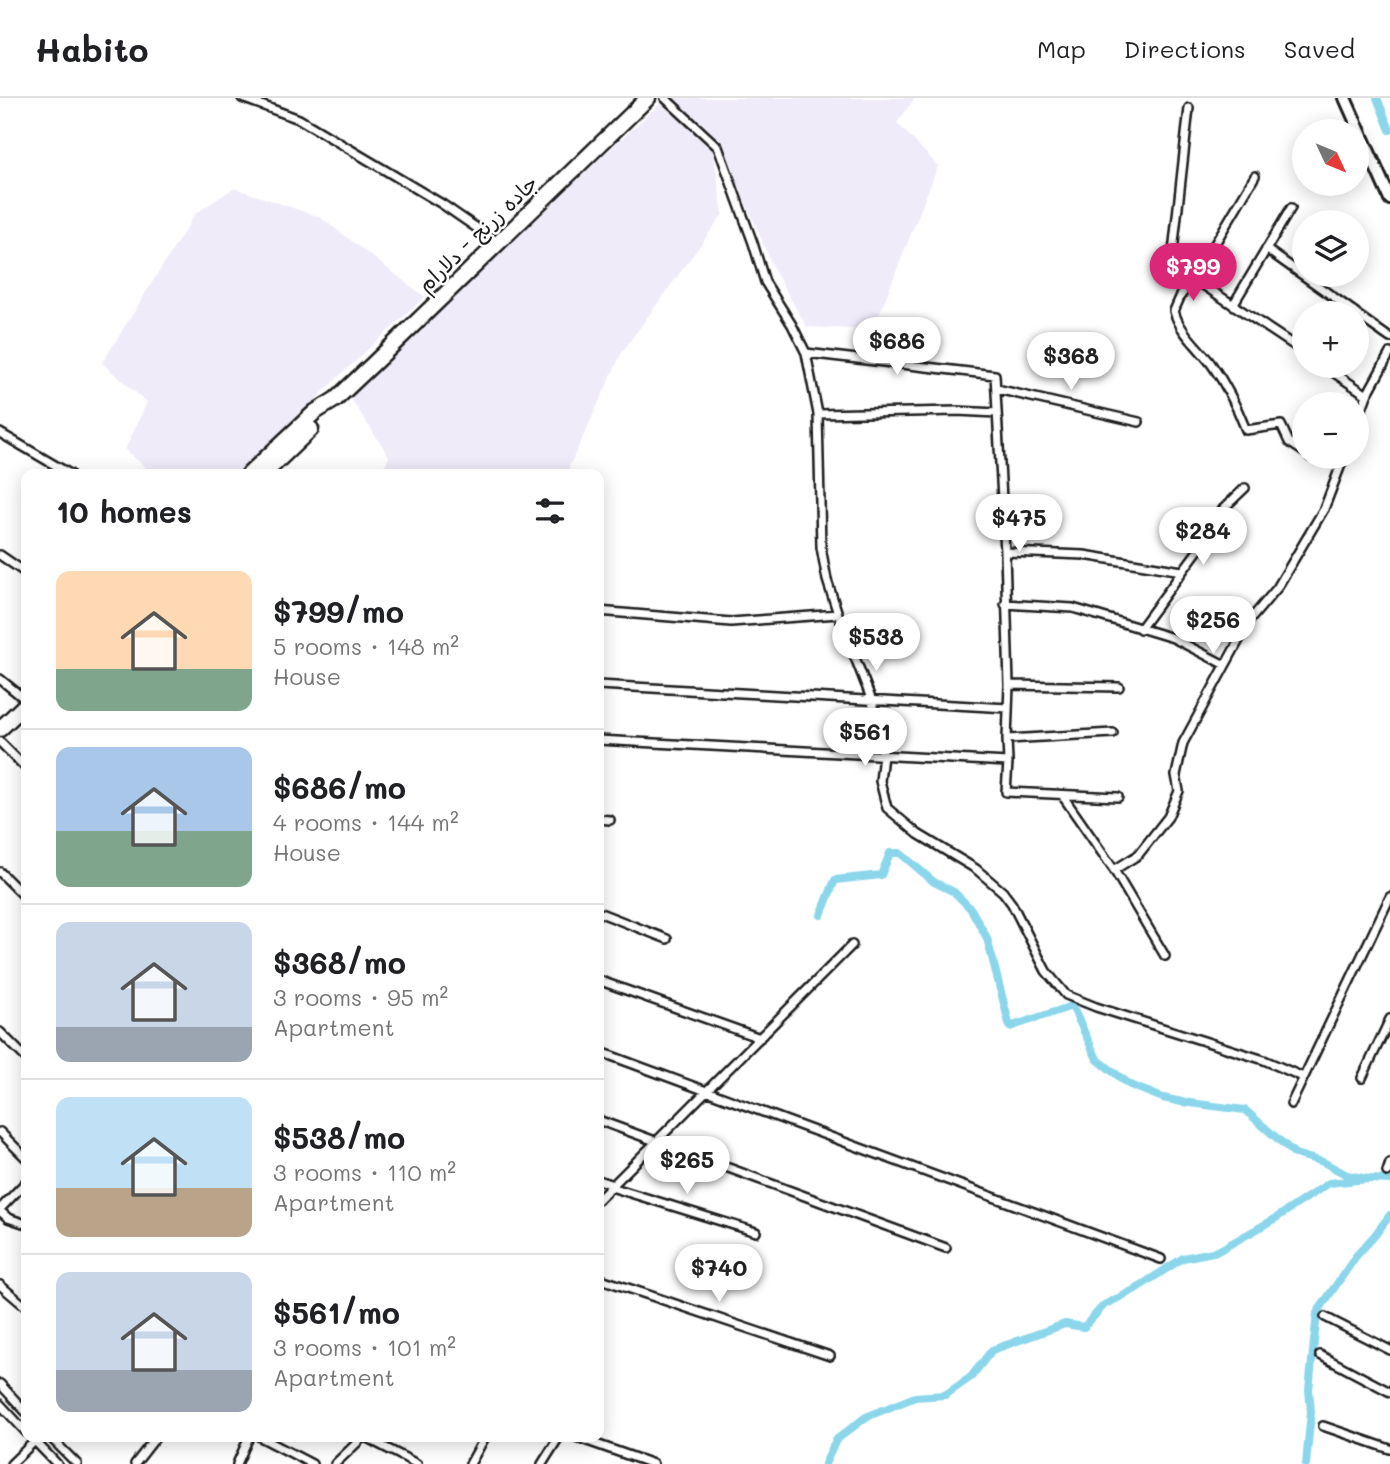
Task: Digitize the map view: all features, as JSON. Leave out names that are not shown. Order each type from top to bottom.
[{"type":"highway","name":"جاده زرنج - دلارام","points":[[269,469],[321,419],[336,399],[648,98]]},
{"type":"highway","name":"جاده زرنج - دلارام","points":[[254,469],[315,412],[336,399]]},
{"type":"highway","points":[[0,716],[21,699]]},
{"type":"highway","points":[[0,729],[21,701]]},
{"type":"street","points":[[242,98],[299,119],[442,204],[497,242]]},
{"type":"street","points":[[665,98],[718,146],[765,282],[806,353],[818,414],[821,547],[827,580],[838,614],[872,701],[883,755],[880,781],[887,808],[918,834],[976,869],[1003,892],[1012,904],[1046,971],[1066,995],[1264,1060],[1303,1077]]},
{"type":"street","points":[[1345,98],[1390,199]]},
{"type":"street","points":[[1189,108],[1172,261],[1194,279],[1292,344]]},
{"type":"street","points":[[1255,176],[1174,310],[1178,324],[1218,374],[1235,401],[1246,430],[1281,425],[1292,444]]},
{"type":"street","points":[[1233,305],[1291,208]]},
{"type":"street","points":[[1266,249],[1339,301]]},
{"type":"street","points":[[1369,323],[1390,338]]},
{"type":"street","points":[[806,353],[991,373],[996,378],[1009,685],[1006,792],[1118,797]]},
{"type":"street","points":[[1369,392],[1390,353]]},
{"type":"street","points":[[1342,378],[1363,392]]},
{"type":"street","points":[[997,389],[1139,422]]},
{"type":"street","points":[[818,414],[957,411],[997,413]]},
{"type":"street","points":[[0,433],[61,469]]},
{"type":"street","points":[[1114,870],[1138,855],[1168,817],[1179,791],[1176,775],[1183,743],[1250,620],[1277,588],[1324,509],[1339,469]]},
{"type":"street","points":[[1140,629],[1199,549],[1223,509],[1245,488]]},
{"type":"street","points":[[1005,552],[1084,555],[1182,570]]},
{"type":"street","points":[[0,555],[21,570]]},
{"type":"street","points":[[1005,604],[1073,608],[1173,638],[1225,664]]},
{"type":"street","points":[[604,611],[732,622],[838,614]]},
{"type":"street","points":[[0,679],[21,695]]},
{"type":"street","points":[[604,685],[1008,708]]},
{"type":"street","points":[[1009,685],[1119,687]]},
{"type":"street","points":[[1007,739],[1113,733]]},
{"type":"street","points":[[604,740],[1008,762]]},
{"type":"street","points":[[0,742],[21,763]]},
{"type":"street","points":[[1062,795],[1114,870],[1165,956]]},
{"type":"street","points":[[604,820],[610,820]]},
{"type":"street","points":[[0,872],[21,893]]},
{"type":"street","points":[[1291,1104],[1390,897]]},
{"type":"street","points":[[604,914],[667,939]]},
{"type":"street","points":[[604,1194],[852,945]]},
{"type":"street","points":[[604,982],[760,1038]]},
{"type":"street","points":[[1362,1078],[1390,1019]]},
{"type":"street","points":[[0,1032],[21,1053]]},
{"type":"street","points":[[604,1053],[1161,1259]]},
{"type":"street","points":[[604,1122],[946,1248]]},
{"type":"street","points":[[0,1132],[21,1153]]},
{"type":"street","points":[[1387,1172],[1390,1163]]},
{"type":"street","points":[[604,1183],[755,1232]]},
{"type":"street","points":[[21,1187],[0,1210],[8,1218],[21,1222]]},
{"type":"street","points":[[604,1280],[830,1356]]},
{"type":"street","points":[[0,1285],[21,1303]]},
{"type":"street","points":[[1325,1317],[1390,1350]]},
{"type":"street","points":[[1320,1355],[1390,1392]]},
{"type":"street","points":[[0,1384],[21,1407]]},
{"type":"street","points":[[0,1404],[21,1427]]},
{"type":"street","points":[[1323,1426],[1390,1449]]},
{"type":"street","points":[[11,1464],[31,1442]]},
{"type":"street","points":[[38,1442],[57,1464]]},
{"type":"street","points":[[55,1442],[76,1464]]},
{"type":"street","points":[[135,1464],[152,1442]]},
{"type":"street","points":[[237,1464],[247,1442]]},
{"type":"street","points":[[270,1442],[312,1464]]},
{"type":"street","points":[[335,1464],[359,1442]]},
{"type":"street","points":[[374,1442],[417,1464]]},
{"type":"street","points":[[470,1464],[482,1442]]},
{"type":"street","points":[[542,1464],[556,1442]]},
{"type":"street","points":[[590,1442],[653,1464]]},
{"type":"shaded area","points":[[671,98],[915,98],[897,123],[938,166],[873,330],[807,327],[775,272],[722,146]]},
{"type":"shaded area","points":[[664,100],[713,150],[723,214],[622,352],[568,469],[383,469],[389,456],[349,396],[480,268]]},
{"type":"shaded area","points":[[234,188],[320,217],[425,297],[336,379],[247,469],[148,469],[125,450],[147,402],[102,363],[195,214]]},
{"type":"waterway","points":[[1377,98],[1390,130]]},
{"type":"waterway","points":[[821,915],[835,880],[881,875],[890,853],[900,853],[934,882],[954,892],[971,909],[987,938],[1010,1027],[1072,1006],[1097,1059],[1130,1085],[1163,1098],[1245,1110],[1295,1154],[1323,1162],[1347,1175],[1368,1179]]},
{"type":"waterway","points":[[825,1464],[836,1440],[866,1417],[915,1397],[945,1395],[971,1377],[992,1350],[1065,1324],[1084,1327],[1104,1305],[1134,1290],[1183,1258],[1218,1251],[1273,1220],[1329,1183],[1390,1180]]},
{"type":"waterway","points":[[1306,1464],[1311,1412],[1309,1390],[1317,1313],[1356,1256],[1390,1215]]}]
